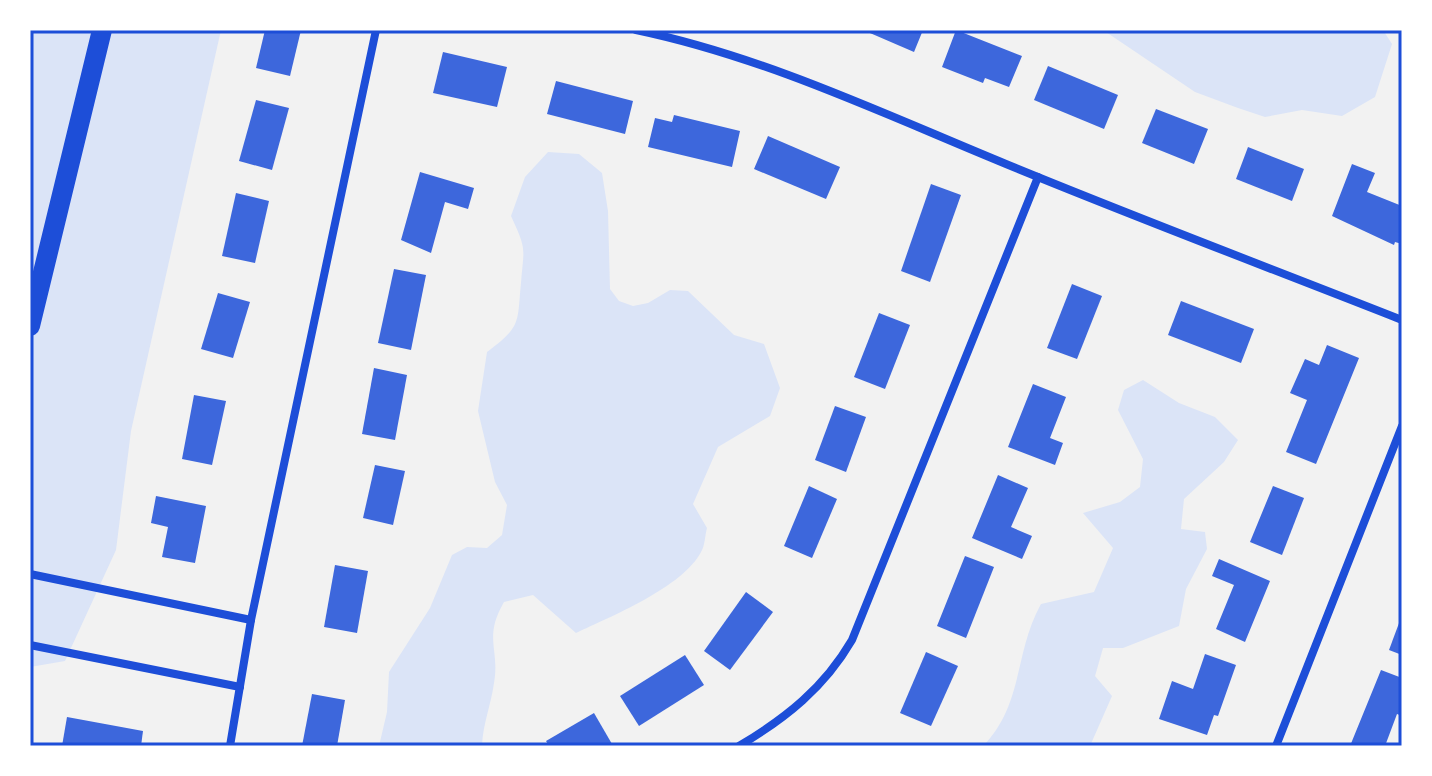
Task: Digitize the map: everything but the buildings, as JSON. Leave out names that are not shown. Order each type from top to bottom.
[{"type":"main road","points":[[30,326],[102,30]]},
{"type":"street","points":[[230,746],[251,620],[376,30]]},
{"type":"street","points":[[636,30],[702,44],[758,61],[1038,177],[1402,320]]},
{"type":"street","points":[[739,746],[796,709],[838,664],[852,640],[1038,177]]},
{"type":"street","points":[[1276,746],[1402,426]]},
{"type":"street","points":[[30,574],[251,620]]},
{"type":"street","points":[[30,645],[240,687]]},
{"type":"shaded area","points":[[30,30],[221,30],[131,431],[116,550],[65,661],[30,667]]},
{"type":"shaded area","points":[[1103,30],[1383,30],[1392,44],[1375,97],[1342,116],[1302,110],[1265,117],[1195,92]]},
{"type":"shaded area","points":[[548,152],[579,154],[602,173],[608,211],[610,289],[619,301],[633,306],[648,303],[670,290],[688,291],[734,335],[764,344],[780,388],[770,416],[718,447],[693,504],[707,528],[703,547],[692,565],[679,577],[626,610],[576,633],[533,595],[504,602],[494,625],[495,671],[482,746],[379,746],[387,712],[389,672],[430,608],[452,555],[467,547],[487,548],[502,535],[507,505],[495,482],[478,411],[487,352],[507,336],[518,316],[523,249],[511,216],[525,177]]},
{"type":"shaded area","points":[[1143,380],[1179,403],[1215,417],[1238,440],[1224,462],[1184,499],[1181,529],[1205,532],[1207,549],[1186,589],[1179,626],[1123,648],[1103,648],[1095,676],[1112,696],[1090,746],[983,746],[1006,713],[1032,622],[1041,604],[1094,592],[1113,548],[1083,513],[1120,502],[1140,487],[1143,459],[1118,410],[1124,390]]}]
